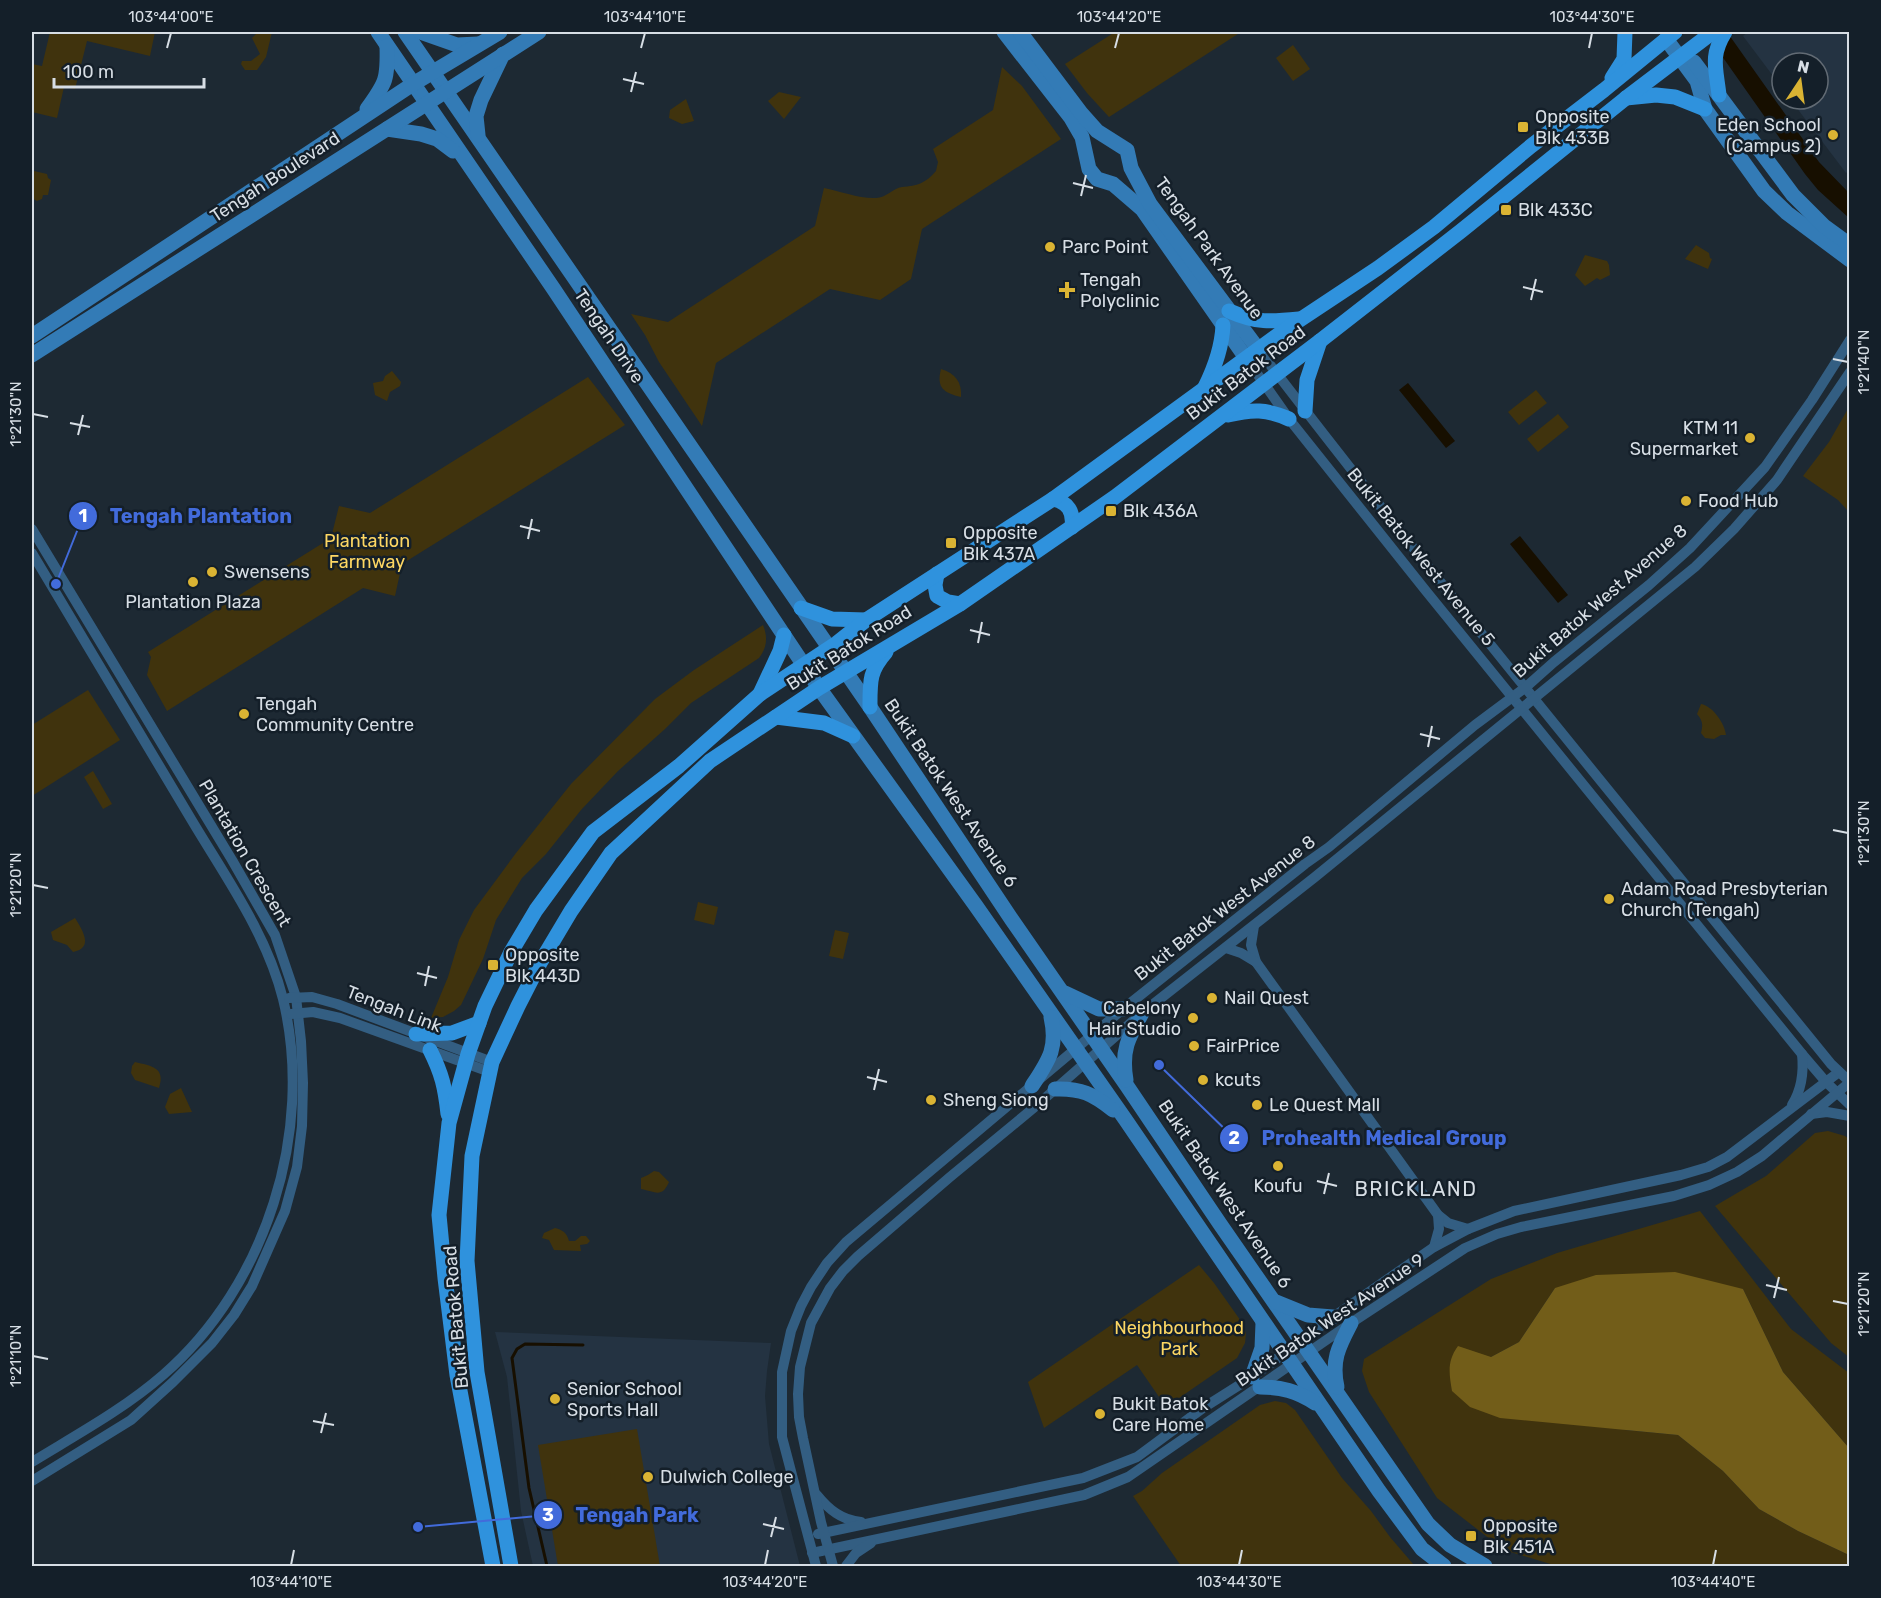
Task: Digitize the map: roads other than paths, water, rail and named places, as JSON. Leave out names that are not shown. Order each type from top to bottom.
[{"type":"main road","points":[[1604,90],[1624,59],[1625,32]]},
{"type":"main road","name":"Bukit Batok Road","points":[[511,1566],[477,1372],[467,1261],[471,1156],[491,1067],[540,963],[571,910],[611,853],[710,761],[819,688],[960,604],[1115,497],[1320,341],[1626,98],[1713,32]]},
{"type":"main road","points":[[1719,95],[1714,58],[1725,32]]},
{"type":"main road","name":"Bukit Batok Road","points":[[493,1566],[457,1375],[445,1278],[439,1215],[449,1123],[485,1006],[536,910],[592,832],[679,766],[760,694],[828,649],[866,620],[1053,499],[1252,354],[1424,234],[1671,34]]},
{"type":"main road","points":[[1626,98],[1656,95],[1675,97],[1705,109]]},
{"type":"main road","points":[[1204,389],[1213,370],[1226,318],[1276,322],[1302,319]]},
{"type":"main road","points":[[1305,411],[1307,380],[1320,341]]},
{"type":"main road","points":[[1221,416],[1257,410],[1276,413],[1289,419]]},
{"type":"main road","points":[[1053,499],[1060,500],[1069,508],[1073,517],[1072,527]]},
{"type":"main road","points":[[937,574],[934,585],[937,596],[948,602],[960,604]]},
{"type":"main road","points":[[801,608],[832,619],[866,620]]},
{"type":"main road","points":[[760,694],[780,651],[784,635]]},
{"type":"main road","points":[[870,707],[872,671],[894,643]]},
{"type":"main road","points":[[776,717],[824,723],[853,736]]},
{"type":"main road","points":[[416,1034],[452,1033],[479,1023]]},
{"type":"main road","points":[[430,1050],[443,1079],[449,1123]]},
{"type":"street","name":"Tengah Drive","points":[[378,32],[553,288],[803,665]]},
{"type":"street","name":"Tengah Drive","points":[[405,32],[828,649]]},
{"type":"street","points":[[420,32],[458,45],[479,44]]},
{"type":"street","name":"Tengah Boulevard","points":[[32,336],[412,84],[500,32]]},
{"type":"street","name":"Tengah Boulevard","points":[[32,355],[539,32]]},
{"type":"street","name":"Tengah Park Avenue","points":[[1004,32],[1071,118],[1082,138],[1089,170],[1097,179],[1113,184],[1142,209],[1252,354]]},
{"type":"street","name":"Tengah Park Avenue","points":[[1020,32],[1097,131],[1127,150],[1131,168],[1150,204],[1226,318]]},
{"type":"street","points":[[1671,34],[1697,81],[1705,109],[1764,190],[1794,219],[1847,253]]},
{"type":"street","points":[[360,119],[379,92],[387,74],[387,45]]},
{"type":"street","points":[[479,139],[476,116],[481,100],[503,54]]},
{"type":"street","points":[[1683,54],[1719,95],[1793,195],[1847,253],[1850,272]]},
{"type":"street","points":[[387,129],[437,139],[465,160]]},
{"type":"street","points":[[1734,150],[1734,144],[1741,137],[1747,138],[1754,144]]},
{"type":"street","name":"Tengah Park Avenue","points":[[1113,184],[1123,178],[1131,168]]},
{"type":"street","name":"Bukit Batok West Avenue 8","points":[[816,1566],[782,1437],[782,1372],[791,1331],[801,1306],[827,1263],[846,1242],[1123,1009],[1329,847],[1475,725],[1526,687],[1682,556],[1765,468],[1850,340]]},
{"type":"street","name":"Bukit Batok West Avenue 5","points":[[1252,354],[1277,374],[1534,697],[1831,1064],[1850,1082]]},
{"type":"street","name":"Bukit Batok West Avenue 5","points":[[1252,354],[1264,384],[1289,419],[1512,698],[1802,1054],[1850,1106]]},
{"type":"street","name":"Bukit Batok West Avenue 8","points":[[833,1566],[799,1417],[800,1367],[811,1323],[830,1288],[858,1256],[1142,1013],[1254,926],[1695,567],[1734,529],[1777,480],[1850,372]]},
{"type":"street","points":[[1746,489],[1752,487],[1757,489],[1760,494],[1759,500]]},
{"type":"street","name":"Plantation Crescent","points":[[32,529],[275,935],[296,997],[303,1083],[302,1126],[297,1167],[285,1211],[252,1286],[234,1314],[212,1343],[131,1420],[32,1481]]},
{"type":"street","name":"Plantation Crescent","points":[[32,553],[221,868],[266,951],[283,1000],[290,1042],[292,1084],[290,1124],[284,1164],[273,1206],[258,1248],[241,1281],[205,1335],[163,1375],[121,1407],[32,1462]]},
{"type":"street","name":"Bukit Batok West Avenue 6","points":[[828,649],[870,707],[1273,1301],[1428,1524],[1450,1545],[1485,1566]]},
{"type":"street","points":[[803,665],[976,906],[1125,1119],[1263,1323],[1422,1549],[1444,1566]]},
{"type":"street","points":[[221,868],[230,866],[232,860]]},
{"type":"street","points":[[1254,926],[1251,940],[1256,962],[1438,1215],[1448,1223],[1468,1229]]},
{"type":"street","points":[[1226,948],[1241,953],[1256,962]]},
{"type":"street","points":[[1063,992],[1099,1009],[1123,1009]]},
{"type":"street","name":"Tengah Link","points":[[283,1000],[312,997],[337,1004],[416,1034],[467,1059]]},
{"type":"street","name":"Tengah Link","points":[[285,1016],[297,1012],[313,1012],[340,1018],[430,1050],[491,1067]]},
{"type":"street","points":[[1032,1086],[1048,1061],[1053,1047],[1054,1032],[1050,1012]]},
{"type":"street","points":[[1128,1086],[1124,1052],[1142,1013]]},
{"type":"street","points":[[1789,1110],[1798,1096],[1802,1079],[1802,1054]]},
{"type":"street","name":"Bukit Batok West Avenue 9","points":[[1306,1346],[1333,1317],[1434,1247],[1468,1229],[1514,1211],[1681,1175],[1708,1167],[1727,1157],[1839,1072]]},
{"type":"street","name":"Bukit Batok West Avenue 9","points":[[812,1553],[1084,1495],[1128,1478],[1306,1346],[1351,1323],[1465,1248],[1497,1234],[1521,1227],[1674,1196],[1709,1185],[1737,1172],[1762,1156],[1850,1082]]},
{"type":"street","points":[[1054,1089],[1089,1093],[1125,1119]]},
{"type":"street","points":[[1810,1114],[1827,1113],[1850,1116]]},
{"type":"street","points":[[1434,1247],[1439,1229],[1438,1215]]},
{"type":"street","points":[[1273,1301],[1308,1315],[1333,1317]]},
{"type":"street","points":[[1263,1323],[1262,1348],[1256,1382],[1294,1391],[1322,1408]]},
{"type":"street","points":[[1338,1393],[1334,1367],[1340,1344],[1351,1323]]},
{"type":"street","name":"Bukit Batok West Avenue 9","points":[[809,1536],[1083,1478],[1137,1457],[1203,1408],[1256,1382]]},
{"type":"street","points":[[815,1492],[829,1508],[843,1517],[857,1522],[871,1522]]},
{"type":"street","points":[[846,1566],[866,1545],[885,1537]]},
{"type":"waterway","points":[[547,1566],[529,1488],[512,1358],[517,1349],[525,1344],[583,1345]]},
{"type":"place","name":"Opposite Blk 433B","points":[[1523,127]]},
{"type":"place","name":"Eden School (Campus 2)","points":[[1833,135]]},
{"type":"place","name":"Blk 433C","points":[[1506,210]]},
{"type":"place","name":"Parc Point","points":[[1050,247]]},
{"type":"place","name":"Tengah Polyclinic","points":[[1067,290]]},
{"type":"place","name":"KTM 11 Supermarket","points":[[1750,438]]},
{"type":"place","name":"Food Hub","points":[[1686,501]]},
{"type":"place","name":"Blk 436A","points":[[1111,511]]},
{"type":"place","name":"Opposite Blk 437A","points":[[951,543]]},
{"type":"place","name":"Swensens","points":[[212,572]]},
{"type":"place","name":"Plantation Plaza","points":[[193,582]]},
{"type":"place","name":"Tengah Plantation","points":[[56,584]]},
{"type":"place","name":"Tengah Community Centre","points":[[244,714]]},
{"type":"place","name":"Adam Road Presbyterian Church (Tengah)","points":[[1609,899]]},
{"type":"place","name":"Opposite Blk 443D","points":[[493,965]]},
{"type":"place","name":"Nail Quest","points":[[1212,998]]},
{"type":"place","name":"Cabelony Hair Studio","points":[[1193,1018]]},
{"type":"place","name":"FairPrice","points":[[1194,1046]]},
{"type":"place","name":"Prohealth Medical Group","points":[[1159,1065]]},
{"type":"place","name":"kcuts","points":[[1203,1080]]},
{"type":"place","name":"Sheng Siong","points":[[931,1100]]},
{"type":"place","name":"Le Quest Mall","points":[[1257,1105]]},
{"type":"place","name":"Koufu","points":[[1278,1166]]},
{"type":"place","name":"Senior School Sports Hall","points":[[555,1399]]},
{"type":"place","name":"Bukit Batok Care Home","points":[[1100,1414]]},
{"type":"place","name":"Dulwich College","points":[[648,1477]]},
{"type":"place","name":"Tengah Park","points":[[418,1527]]},
{"type":"place","name":"Opposite Blk 451A","points":[[1471,1536]]},
{"type":"district","name":"BRICKLAND","points":[[1416,1189]]},
{"type":"park label","name":"Plantation Farmway","points":[[367,551]]},
{"type":"park label","name":"Neighbourhood Park","points":[[1179,1338]]}]
